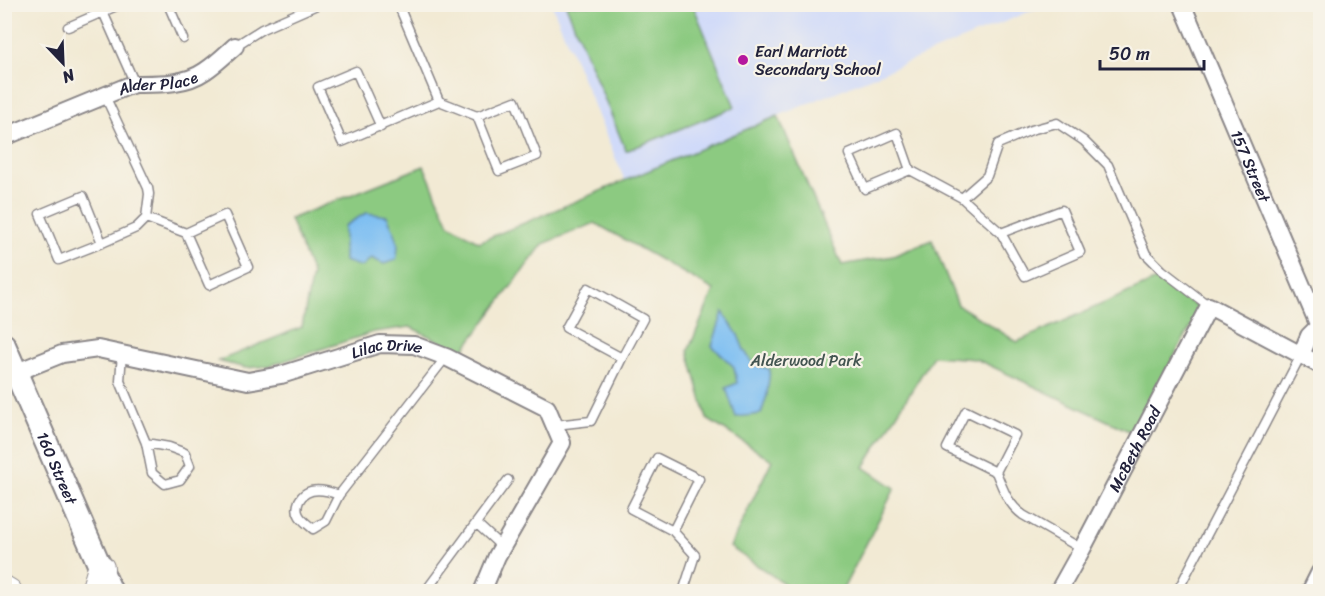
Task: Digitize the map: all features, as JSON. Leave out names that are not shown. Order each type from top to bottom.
[{"type":"main road","name":"160 Street","points":[[4,345],[111,591]]},
{"type":"main road","points":[[92,591],[101,568]]},
{"type":"main road","points":[[4,589],[9,591]]},
{"type":"street","name":"157 Street","points":[[1182,4],[1320,326]]},
{"type":"street","name":"Alder Place","points":[[4,137],[135,84],[175,82],[192,78],[206,71],[235,46]]},
{"type":"street","points":[[1209,306],[1320,365]]},
{"type":"street","name":"McBeth Road","points":[[1058,591],[1209,306]]},
{"type":"street","points":[[1301,355],[1309,336],[1320,326]]},
{"type":"street","name":"Lilac Drive","points":[[17,372],[62,354],[98,349],[248,381],[281,375],[380,344],[414,345],[446,357],[547,408],[555,425]]},
{"type":"street","points":[[482,591],[502,548],[562,444],[555,425]]},
{"type":"street","points":[[1310,591],[1320,573]]},
{"type":"lane","points":[[68,27],[121,4]]},
{"type":"lane","points":[[168,4],[183,39]]},
{"type":"lane","points":[[235,46],[262,29],[319,4]]},
{"type":"lane","points":[[398,4],[439,101],[477,116],[515,101],[537,156],[500,171],[477,116]]},
{"type":"lane","points":[[103,12],[135,84]]},
{"type":"lane","points":[[381,127],[356,70],[318,87],[342,142],[381,127],[439,101]]},
{"type":"lane","points":[[102,243],[83,196],[40,214],[59,260],[102,243],[136,228],[146,218],[148,188],[105,96]]},
{"type":"lane","points":[[962,198],[987,176],[998,144],[1031,130],[1057,123],[1084,141],[1108,165],[1146,254],[1162,270],[1209,306]]},
{"type":"lane","points":[[910,170],[865,189],[849,154],[897,133],[910,170],[962,198],[1001,233],[1025,276],[1080,252],[1062,210],[1001,233]]},
{"type":"lane","points":[[146,218],[186,233],[225,215],[249,267],[209,285],[186,233]]},
{"type":"lane","points":[[555,425],[591,421],[643,319],[588,288],[566,328],[622,358]]},
{"type":"lane","points":[[122,353],[120,381],[146,443],[152,473],[165,484],[180,480],[190,466],[185,453],[169,447],[146,443]]},
{"type":"lane","points":[[1177,591],[1301,355]]},
{"type":"lane","points":[[339,495],[327,490],[313,490],[302,496],[297,506],[299,517],[313,529],[326,521],[339,495],[446,357]]},
{"type":"lane","points":[[996,472],[1015,435],[966,411],[947,448],[996,472],[1008,500],[1015,509],[1082,549]]},
{"type":"lane","points":[[673,531],[699,479],[657,458],[631,509],[673,531],[695,555],[682,591]]},
{"type":"lane","points":[[424,591],[508,480]]},
{"type":"lane","points":[[476,523],[502,548]]},
{"type":"shaded area","name":"Earl Marriott Secondary School","points":[[552,5],[1045,5],[625,181]]},
{"type":"green space","points":[[566,5],[693,5],[735,107],[626,151]]},
{"type":"green space","name":"Alderwood Park","points":[[778,116],[842,265],[893,256],[932,240],[958,305],[1017,342],[1156,280],[1201,309],[1131,432],[976,359],[933,356],[864,467],[895,488],[842,591],[795,591],[730,547],[772,460],[707,419],[688,351],[714,290],[595,223],[543,244],[462,352],[410,327],[374,332],[269,366],[246,368],[218,361],[302,327],[312,274],[290,219],[424,166],[449,224],[479,242]]},
{"type":"water","points":[[366,213],[387,216],[395,232],[396,260],[384,264],[371,258],[362,267],[344,261],[344,226]]},
{"type":"water","points":[[723,312],[753,364],[770,369],[767,395],[761,414],[736,417],[726,388],[737,383],[734,367],[712,346]]},
{"type":"place","name":"Earl Marriott Secondary School","points":[[743,60]]}]
